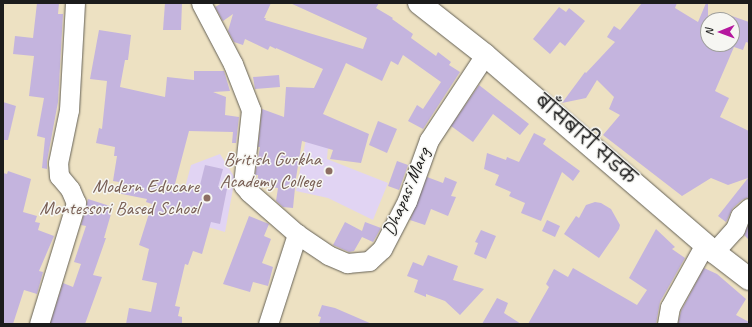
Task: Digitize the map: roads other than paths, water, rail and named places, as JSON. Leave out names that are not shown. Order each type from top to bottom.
[{"type":"main road","name":"बाँसबारी सडक","points":[[419,3],[485,55],[710,248],[749,279]]},
{"type":"street","points":[[39,324],[76,203],[70,189],[59,176],[58,163],[70,110],[75,3]]},
{"type":"street","name":"Dhapasi Marg","points":[[201,3],[233,64],[251,110],[243,185],[297,234],[328,254],[348,263],[368,261],[374,258],[382,249],[407,201],[429,140],[485,55]]},
{"type":"street","points":[[666,324],[670,307],[710,248],[735,229],[740,216],[749,208]]},
{"type":"street","points":[[268,324],[297,234]]},
{"type":"place","name":"British Gurkha Academy College","points":[[329,171]]},
{"type":"place","name":"Modern Educare Montessori Based School","points":[[207,198]]}]
